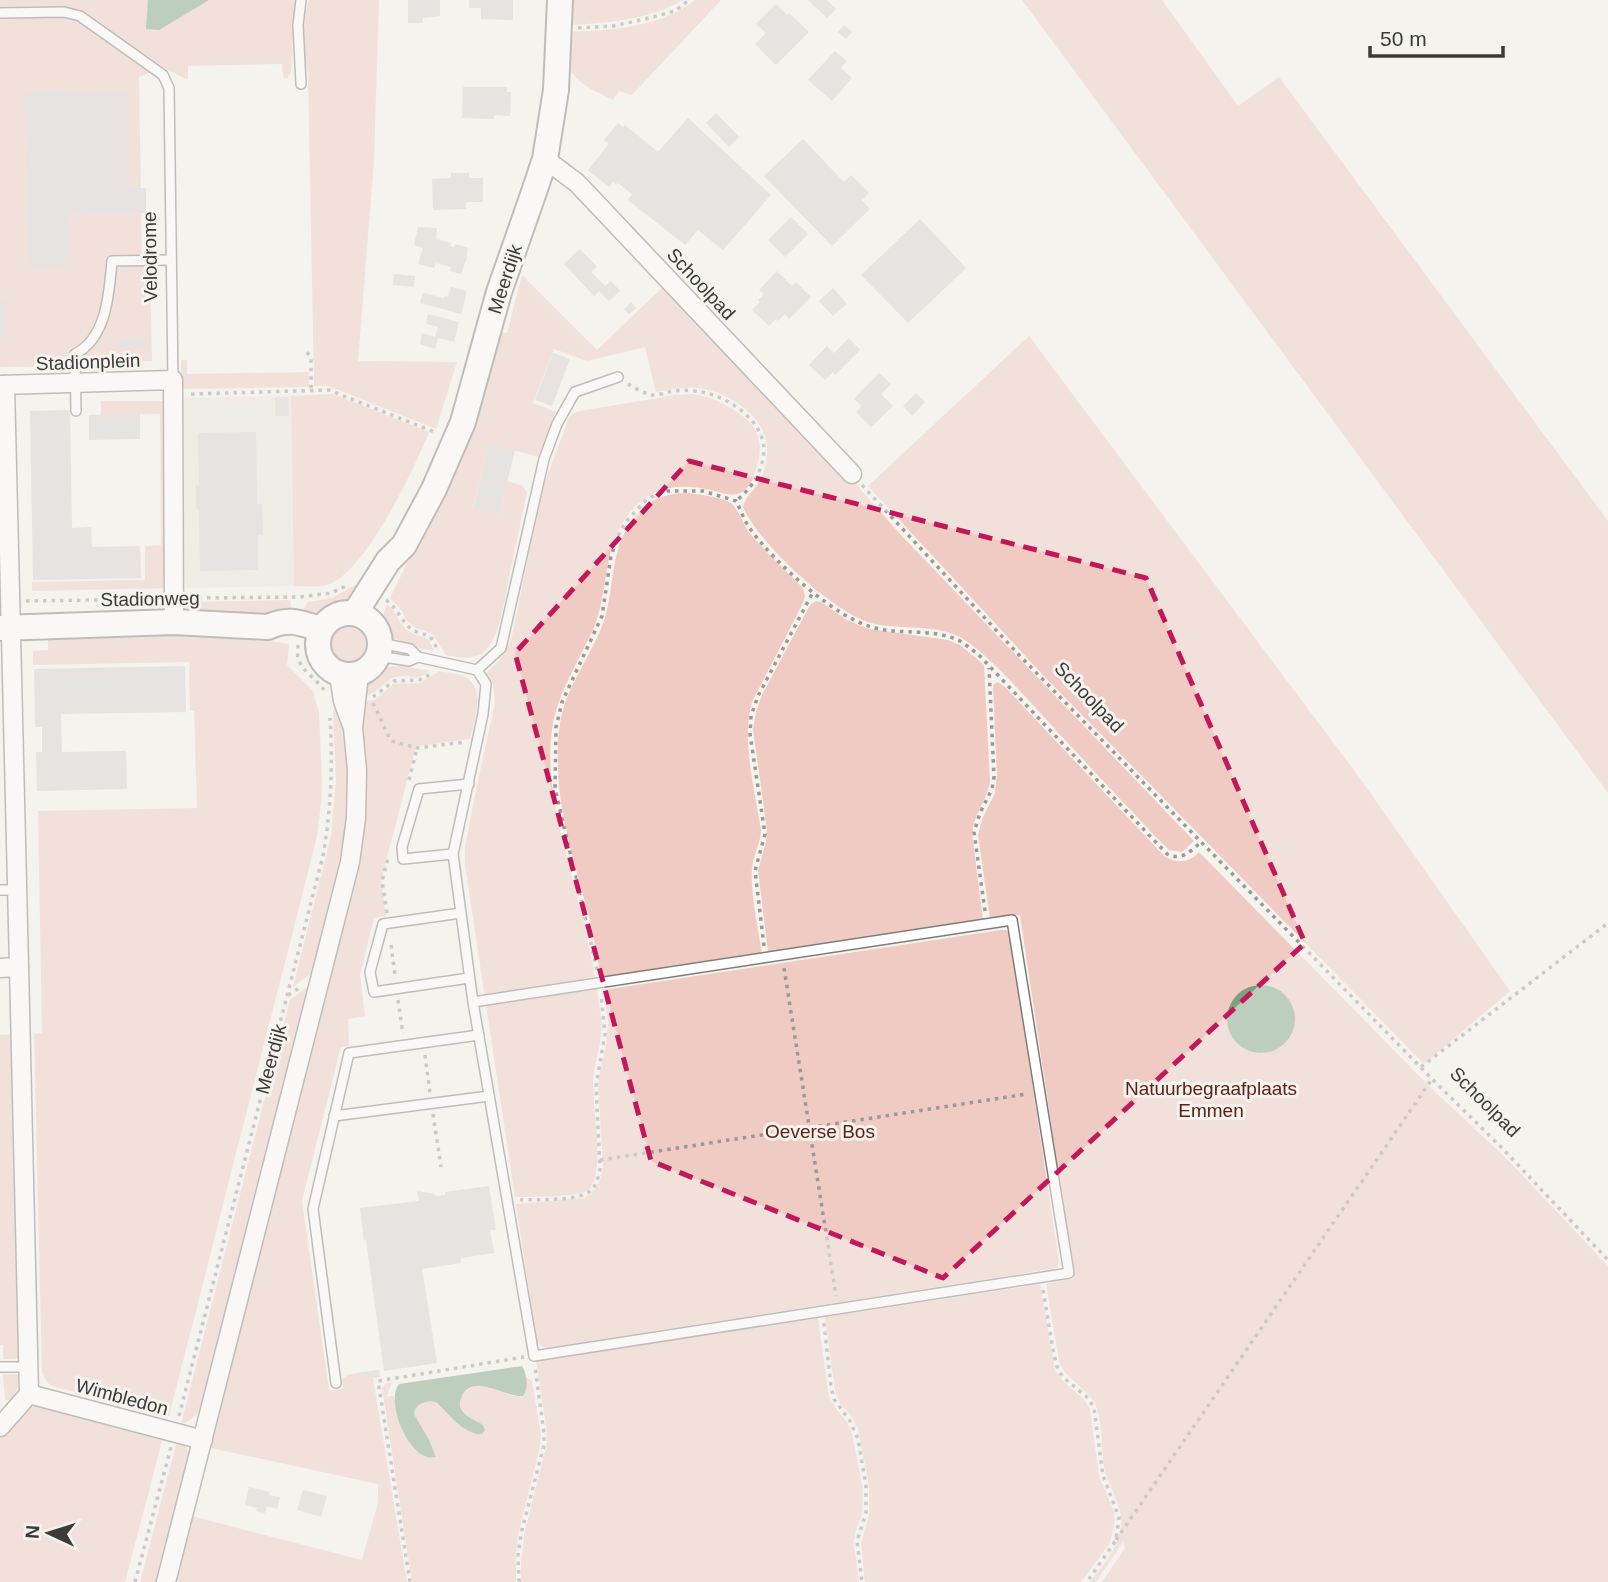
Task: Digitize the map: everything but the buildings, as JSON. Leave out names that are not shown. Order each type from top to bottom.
[{"type":"street","name":"Meerdijk","points":[[372,635],[370,589],[388,561],[404,545],[434,489],[463,422],[499,292],[545,159],[556,90],[560,0]]},
{"type":"street","name":"Schoolpad","points":[[545,159],[577,183],[852,474]]},
{"type":"street","name":"Stadionplein","points":[[19,967],[9,890],[6,628],[11,601],[3,385],[75,383],[173,387]]},
{"type":"street","name":"Velodrome","points":[[173,387],[174,610]]},
{"type":"street","name":"Stadionweg","points":[[6,628],[174,610],[268,627],[279,637],[312,639]]},
{"type":"street","points":[[340,614],[372,635],[373,664],[367,670],[349,674],[331,670],[324,663],[312,639],[332,618],[340,614]]},
{"type":"street","name":"Meerdijk","points":[[166,1582],[349,862],[356,818],[357,770],[349,674]]},
{"type":"street","points":[[0,968],[19,967],[29,1367],[29,1394],[0,1427]]},
{"type":"street","name":"Wimbledon","points":[[29,1394],[203,1440]]},
{"type":"lane","points":[[301,0],[298,25],[301,84]]},
{"type":"lane","name":"Velodrome","points":[[0,13],[64,12],[80,16],[163,75],[169,88],[173,387]]},
{"type":"lane","points":[[76,411],[75,354],[84,350],[100,326],[108,303],[111,261],[170,260]]},
{"type":"lane","points":[[477,670],[501,648],[544,458],[557,424],[575,392],[618,377]]},
{"type":"lane","points":[[372,635],[408,661],[418,657],[477,670],[486,684],[484,714],[453,854],[469,978],[506,1201],[534,1356],[1069,1273],[1012,920],[473,1002]]},
{"type":"lane","points":[[453,854],[403,859],[402,847],[419,789],[468,784]]},
{"type":"lane","points":[[461,913],[383,924],[370,972],[374,992],[469,978]]},
{"type":"lane","points":[[336,1383],[313,1209],[349,1053],[479,1035]]},
{"type":"lane","points":[[334,1116],[489,1096]]},
{"type":"lane","points":[[0,1367],[29,1367]]},
{"type":"path","points":[[559,29],[613,26],[646,19],[675,11],[689,0]]},
{"type":"path","points":[[307,352],[311,358],[311,390]]},
{"type":"path","points":[[618,377],[632,387],[652,395],[682,391],[703,392],[722,398],[752,419],[762,437],[763,460],[755,482],[736,501]]},
{"type":"path","points":[[173,387],[330,390],[439,434]]},
{"type":"path","name":"Schoolpad","points":[[852,474],[1020,656],[1501,1147],[1608,1260]]},
{"type":"path","points":[[506,1201],[577,1197],[592,1190],[598,1180],[600,1160],[596,1081],[605,1034],[605,1019],[555,788],[556,727],[562,702],[602,616],[611,556],[618,537],[625,523],[645,501],[655,495],[667,491],[703,491],[736,501],[750,529],[797,579],[833,607],[856,621],[876,628],[933,634],[961,642],[977,653],[1167,854],[1179,857],[1189,853],[1200,842]]},
{"type":"path","name":"Stadionweg","points":[[11,601],[174,610],[331,593],[346,586],[370,589]]},
{"type":"path","points":[[370,589],[394,607],[410,628],[430,636],[445,663],[419,680],[394,681],[350,700],[391,741],[417,748],[478,740]]},
{"type":"path","points":[[765,958],[755,878],[757,858],[765,834],[750,734],[751,716],[758,696],[813,592]]},
{"type":"path","name":"Meerdijk","points":[[135,1582],[323,856],[328,827],[332,748],[350,700],[320,683],[303,667],[298,658],[312,639]]},
{"type":"path","points":[[987,924],[974,832],[992,789],[994,777],[989,666]]},
{"type":"path","points":[[407,788],[417,748]]},
{"type":"path","points":[[389,854],[382,881],[404,1046]]},
{"type":"path","points":[[1421,1067],[1608,923]]},
{"type":"path","points":[[782,955],[838,1308]]},
{"type":"path","points":[[1087,1582],[1432,1079]]},
{"type":"path","points":[[600,1160],[1040,1093]]},
{"type":"path","points":[[1041,1277],[1058,1370],[1088,1398],[1094,1408],[1103,1476],[1119,1517],[1116,1540]]},
{"type":"path","points":[[823,1311],[831,1387],[834,1399],[850,1421],[858,1439],[866,1486],[866,1513],[857,1541],[862,1582]]},
{"type":"path","points":[[410,1582],[378,1381],[534,1356],[544,1445],[522,1534],[519,1582]]},
{"type":"highlighted area","points":[[689,461],[1146,578],[1305,943],[943,1278],[651,1161],[515,653]]},
{"type":"shaded area","points":[[148,0],[209,0],[159,30],[146,29]]},
{"type":"shaded area","points":[[291,396],[294,586],[185,588],[182,398]]},
{"type":"shaded area","points":[[1261,985],[1274,988],[1285,995],[1292,1006],[1295,1019],[1292,1032],[1285,1043],[1274,1050],[1261,1053],[1248,1050],[1237,1043],[1230,1032],[1227,1019],[1230,1006],[1237,995],[1248,988]]},
{"type":"shaded area","points":[[522,1366],[527,1381],[523,1396],[481,1386],[466,1390],[461,1398],[463,1412],[483,1425],[485,1430],[482,1434],[469,1431],[436,1402],[428,1401],[419,1405],[414,1414],[436,1457],[427,1457],[409,1442],[402,1430],[395,1404],[395,1393],[399,1384]]},
{"type":"green space","points":[[0,0],[295,0],[291,72],[287,78],[283,76],[282,64],[188,66],[188,79],[162,67],[139,77],[142,266],[150,267],[152,361],[143,361],[143,366],[0,367]]},
{"type":"green space","points":[[309,0],[379,0],[374,160],[358,361],[457,362],[436,429],[328,386],[314,386],[308,71],[304,45]]},
{"type":"green space","points":[[569,0],[683,0],[642,16],[568,25]]},
{"type":"green space","points":[[695,0],[721,0],[632,95],[619,91],[613,100],[578,80],[569,68],[568,32],[651,22],[666,17]]},
{"type":"green space","points":[[1022,0],[1162,0],[1238,106],[1279,77],[1608,521],[1608,793]]},
{"type":"green space","points":[[522,275],[597,350],[666,284],[794,426],[848,475],[901,535],[1194,841],[1182,852],[1169,850],[1001,671],[965,640],[943,631],[883,625],[855,617],[799,575],[764,539],[743,507],[761,478],[765,466],[767,458],[763,430],[738,403],[715,392],[692,388],[656,392],[645,347],[587,361],[554,349],[533,403],[556,412],[538,457],[490,443],[473,507],[499,514],[507,481],[523,486],[527,493],[502,613],[492,643],[482,653],[472,657],[446,655],[433,635],[408,622],[390,598],[469,428],[474,429],[500,332],[507,333]]},
{"type":"green space","points":[[1029,336],[1359,777],[1510,991],[1424,1064],[1042,674],[868,486]]},
{"type":"green space","points":[[182,360],[187,360],[187,374],[309,372],[309,387],[181,389]]},
{"type":"green space","points":[[333,394],[429,432],[413,469],[375,538],[346,573],[328,585],[294,586],[291,396]]},
{"type":"green space","points":[[693,394],[720,402],[745,418],[756,431],[760,445],[759,459],[750,484],[737,494],[677,487],[647,497],[630,512],[621,525],[611,551],[595,626],[558,704],[550,747],[553,796],[588,941],[601,1019],[593,1081],[597,1162],[593,1183],[588,1190],[575,1194],[515,1197],[465,865],[465,847],[495,703],[493,685],[486,673],[499,661],[511,641],[542,490],[569,418],[580,411]]},
{"type":"green space","points":[[101,401],[163,401],[168,588],[32,591],[32,582],[145,580],[145,546],[161,545],[160,414],[101,415]]},
{"type":"green space","points":[[689,493],[718,498],[732,504],[749,532],[803,588],[805,596],[752,702],[749,717],[748,748],[761,830],[753,863],[752,888],[762,953],[601,977],[562,808],[558,761],[560,721],[568,696],[601,629],[617,555],[627,527],[642,509],[654,500],[667,495]]},
{"type":"green space","points":[[355,585],[361,586],[347,604],[332,607],[319,616],[303,617],[308,602],[332,598]]},
{"type":"green space","points":[[816,601],[847,620],[869,629],[948,640],[960,645],[984,665],[990,782],[972,833],[983,920],[768,952],[758,870],[767,830],[753,729],[762,695],[810,605]]},
{"type":"green space","points":[[186,602],[291,602],[290,616],[205,615],[194,612]]},
{"type":"green space","points":[[387,604],[407,630],[429,640],[434,651],[404,643],[388,632],[383,616]]},
{"type":"green space","points":[[348,626],[361,631],[366,644],[361,657],[348,662],[335,657],[330,644],[335,631]]},
{"type":"green space","points":[[232,635],[289,644],[287,665],[313,691],[319,713],[322,781],[317,836],[169,1416],[52,1386],[42,1373],[34,1034],[42,1033],[38,811],[197,808],[194,711],[190,711],[189,662],[33,665],[33,651],[48,650],[48,637]]},
{"type":"green space","points":[[400,666],[429,671],[417,677],[396,677],[373,693],[363,696],[375,674],[386,668]]},
{"type":"green space","points":[[440,671],[463,676],[475,687],[477,704],[470,739],[418,746],[415,750],[381,880],[386,916],[374,918],[360,975],[365,1016],[348,1019],[349,1046],[341,1047],[302,1201],[329,1390],[343,1389],[342,1380],[347,1375],[362,1372],[363,1379],[373,1378],[407,1582],[174,1582],[191,1516],[362,1560],[378,1503],[378,1484],[211,1448],[354,878],[362,702],[374,700],[394,684],[420,683]]},
{"type":"green space","name":"Natuurbegraafplaats Emmen","points":[[998,682],[1164,856],[1183,861],[1199,852],[1432,1089],[1509,1161],[1608,1266],[1608,1582],[1102,1582],[1125,1548],[1123,1542],[1096,1582],[1090,1582],[1115,1546],[1120,1532],[1121,1516],[1105,1471],[1097,1409],[1090,1396],[1066,1374],[1059,1362],[1046,1284],[1074,1278],[1020,915],[990,919],[978,835],[983,817],[995,793],[997,774],[993,687]]},
{"type":"green space","points":[[338,705],[348,780],[347,829],[341,867],[313,972],[293,987],[331,836],[336,778],[333,711]]},
{"type":"green space","name":"Oeverse Bos","points":[[1001,930],[1010,934],[1059,1262],[1057,1268],[548,1348],[539,1344],[516,1204],[584,1198],[600,1181],[603,1167],[598,1083],[608,1022],[603,990]]},
{"type":"green space","points":[[310,985],[203,1403],[195,1416],[181,1424],[290,1000]]},
{"type":"green space","points":[[13,1034],[19,1359],[3,1359],[3,1345],[0,1345],[0,1035]]},
{"type":"green space","points":[[1040,1284],[1055,1370],[1064,1382],[1083,1398],[1090,1409],[1099,1476],[1114,1511],[1115,1521],[1110,1543],[1081,1582],[865,1582],[861,1543],[869,1515],[869,1485],[858,1429],[835,1391],[825,1317]]},
{"type":"green space","points":[[818,1318],[829,1397],[852,1433],[863,1490],[862,1514],[854,1545],[859,1582],[521,1582],[524,1535],[547,1443],[536,1360]]},
{"type":"green space","points":[[3,1374],[20,1375],[13,1400],[5,1400]]},
{"type":"green space","points":[[525,1376],[532,1381],[541,1435],[518,1535],[516,1582],[412,1582],[382,1388],[386,1383],[392,1382],[387,1396],[394,1396],[403,1431],[426,1457],[434,1458],[436,1456],[414,1414],[419,1405],[428,1401],[436,1402],[454,1420],[473,1433],[478,1421],[461,1411],[460,1402],[464,1393],[477,1386],[523,1396]]},
{"type":"green space","points":[[34,1406],[163,1437],[125,1582],[0,1582],[0,1437],[27,1409]]},
{"type":"green space","points":[[177,1441],[184,1444],[190,1455],[157,1582],[140,1582]]}]
